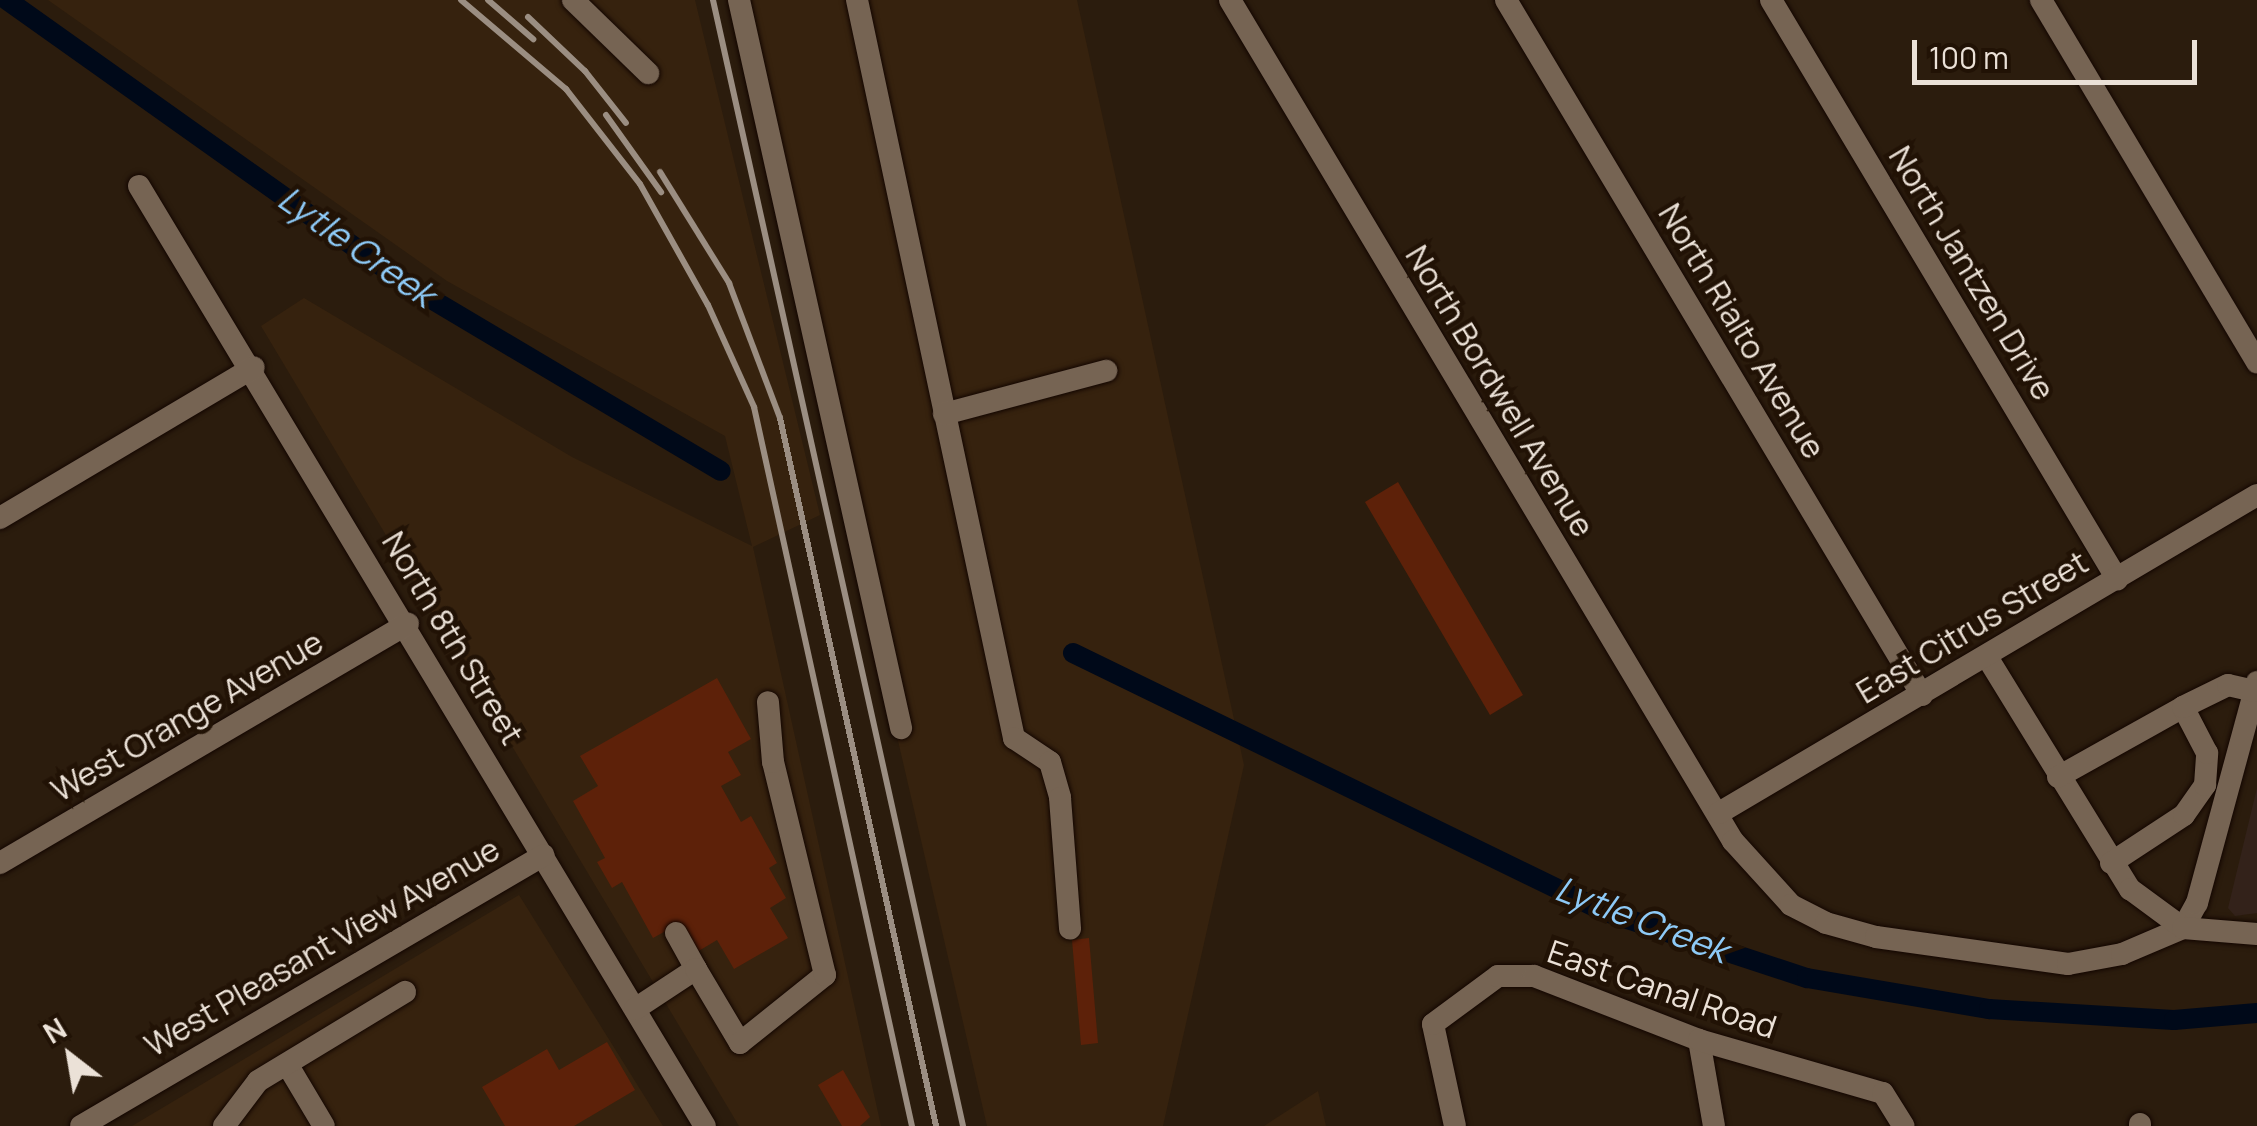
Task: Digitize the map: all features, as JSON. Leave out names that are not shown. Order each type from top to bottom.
[{"type":"street","points":[[573,0],[648,73]]},
{"type":"street","points":[[739,0],[901,728]]},
{"type":"street","points":[[857,0],[1014,738],[1050,762],[1060,798],[1070,930]]},
{"type":"street","name":"North Bordwell Avenue","points":[[1230,0],[1756,873],[1791,904],[1826,923],[1876,937],[2068,964],[2122,954],[2183,928]]},
{"type":"street","name":"North Rialto Avenue","points":[[1506,0],[1922,695]]},
{"type":"street","name":"North Jantzen Drive","points":[[1771,0],[2117,578]]},
{"type":"street","points":[[2041,0],[2257,362]]},
{"type":"street","name":"North 8th Street","points":[[140,186],[254,367],[705,1126]]},
{"type":"street","points":[[0,518],[254,367]]},
{"type":"street","points":[[944,414],[1106,371]]},
{"type":"street","name":"East Citrus Street","points":[[1719,813],[2257,495]]},
{"type":"street","name":"West Orange Avenue","points":[[0,863],[408,624]]},
{"type":"street","points":[[1986,657],[2111,863],[2156,913],[2183,928],[2257,934]]},
{"type":"street","points":[[2058,776],[2228,685],[2256,686],[2197,904],[2183,928]]},
{"type":"street","points":[[676,933],[740,1043],[825,974],[774,762],[768,702]]},
{"type":"street","points":[[2111,863],[2184,815],[2205,785],[2207,754],[2183,706]]},
{"type":"street","name":"West Pleasant View Avenue","points":[[81,1126],[544,855]]},
{"type":"street","points":[[635,1008],[696,969]]},
{"type":"street","name":"East Canal Road","points":[[1456,1126],[1433,1024],[1498,976],[1534,976],[1698,1040],[1882,1093],[1904,1126]]},
{"type":"street","points":[[224,1126],[258,1081],[406,992]]},
{"type":"street","points":[[1698,1040],[1714,1126]]},
{"type":"street","points":[[287,1064],[324,1126]]},
{"type":"shaded area","points":[[48,0],[695,0],[820,515],[753,547],[881,1126],[739,1126],[261,326],[304,298],[572,457],[752,546],[725,436],[447,281]]},
{"type":"shaded area","points":[[727,0],[1077,0],[1244,765],[1163,1126],[987,1126]]},
{"type":"shaded area","points":[[2257,788],[2257,913],[2235,916],[2228,908]]},
{"type":"shaded area","points":[[519,895],[663,1126],[132,1126]]},
{"type":"shaded area","points":[[1318,1091],[1326,1126],[1264,1126]]},
{"type":"building","points":[[1398,482],[1523,695],[1490,715],[1365,502]]},
{"type":"building","points":[[717,678],[751,739],[728,752],[741,775],[721,786],[741,822],[751,816],[777,863],[769,868],[786,898],[770,908],[788,938],[734,969],[717,940],[697,952],[680,923],[653,938],[622,882],[612,888],[597,862],[605,858],[573,801],[598,786],[580,756]]},
{"type":"building","points":[[1089,938],[1098,1043],[1081,1045],[1072,940]]},
{"type":"building","points":[[607,1042],[635,1090],[574,1126],[505,1126],[482,1087],[547,1049],[559,1070]]},
{"type":"building","points":[[843,1070],[870,1117],[860,1126],[842,1126],[818,1085]]},
{"type":"waterway","name":"Lytle Creek","points":[[7,0],[411,287],[721,471]]},
{"type":"waterway","name":"Lytle Creek","points":[[1073,653],[1603,911],[1807,978],[1989,1009],[2174,1020],[2257,1013]]},
{"type":"railway","points":[[461,0],[566,89],[640,184],[708,305],[754,407],[912,1126]]},
{"type":"railway","points":[[488,0],[533,39]]},
{"type":"railway","points":[[713,0],[963,1126]]},
{"type":"railway","points":[[528,17],[585,71],[626,123]]},
{"type":"railway","points":[[606,115],[661,192]]},
{"type":"railway","points":[[660,172],[729,283],[780,418],[936,1126]]}]
